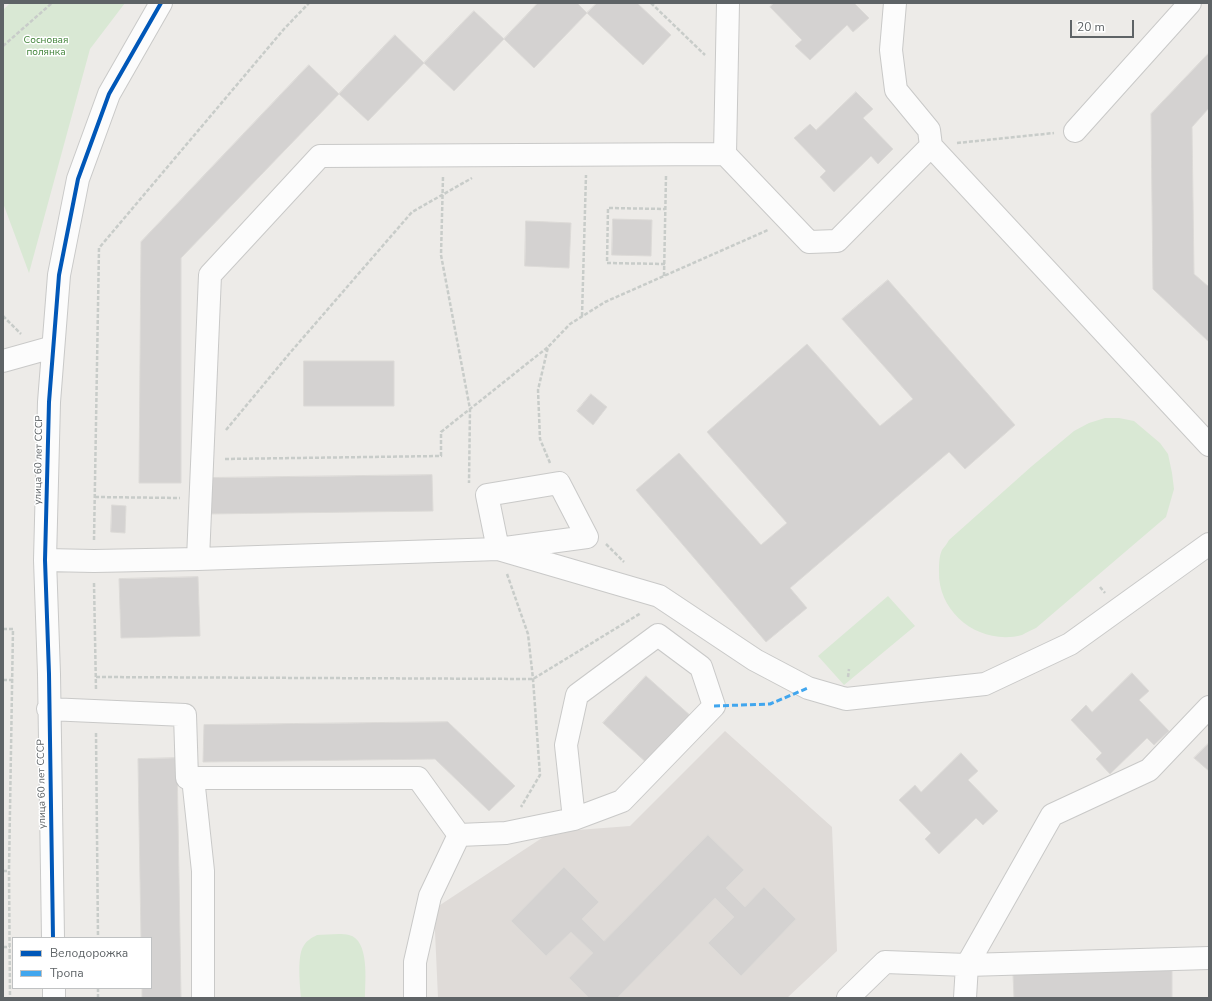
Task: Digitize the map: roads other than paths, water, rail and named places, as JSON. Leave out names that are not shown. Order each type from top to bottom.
[{"type":"street","name":"улица 60 лет СССР","points":[[53,937],[45,560],[49,402],[59,275],[78,179],[109,94],[161,3]]},
{"type":"street","points":[[728,3],[725,154],[809,242],[837,241],[931,146]]},
{"type":"street","points":[[895,3],[891,50],[896,90],[929,130],[931,146],[1209,445]]},
{"type":"street","points":[[1075,131],[1190,3]]},
{"type":"street","points":[[198,559],[210,275],[320,156],[725,154]]},
{"type":"street","points":[[3,361],[53,347]]},
{"type":"street","points":[[45,560],[94,561],[198,559],[498,549],[587,537],[559,483],[487,495],[498,549]]},
{"type":"street","points":[[498,549],[659,596],[754,660],[808,688],[846,700],[985,684],[1070,644],[1209,544]]},
{"type":"street","points":[[459,835],[506,833],[574,819],[622,801],[714,706],[701,666],[658,635],[577,695],[566,745],[574,819]]},
{"type":"street","points":[[965,998],[967,965],[1052,815],[1149,770],[1209,707]]},
{"type":"street","points":[[48,709],[185,715],[187,778],[418,778],[459,835]]},
{"type":"street","points":[[193,778],[202,872],[203,998]]},
{"type":"street","points":[[415,998],[415,962],[430,896],[459,835]]},
{"type":"street","points":[[848,998],[885,962],[967,965],[1209,958]]},
{"type":"park label","name":"Сосновая полянка","points":[[46,46]]}]
